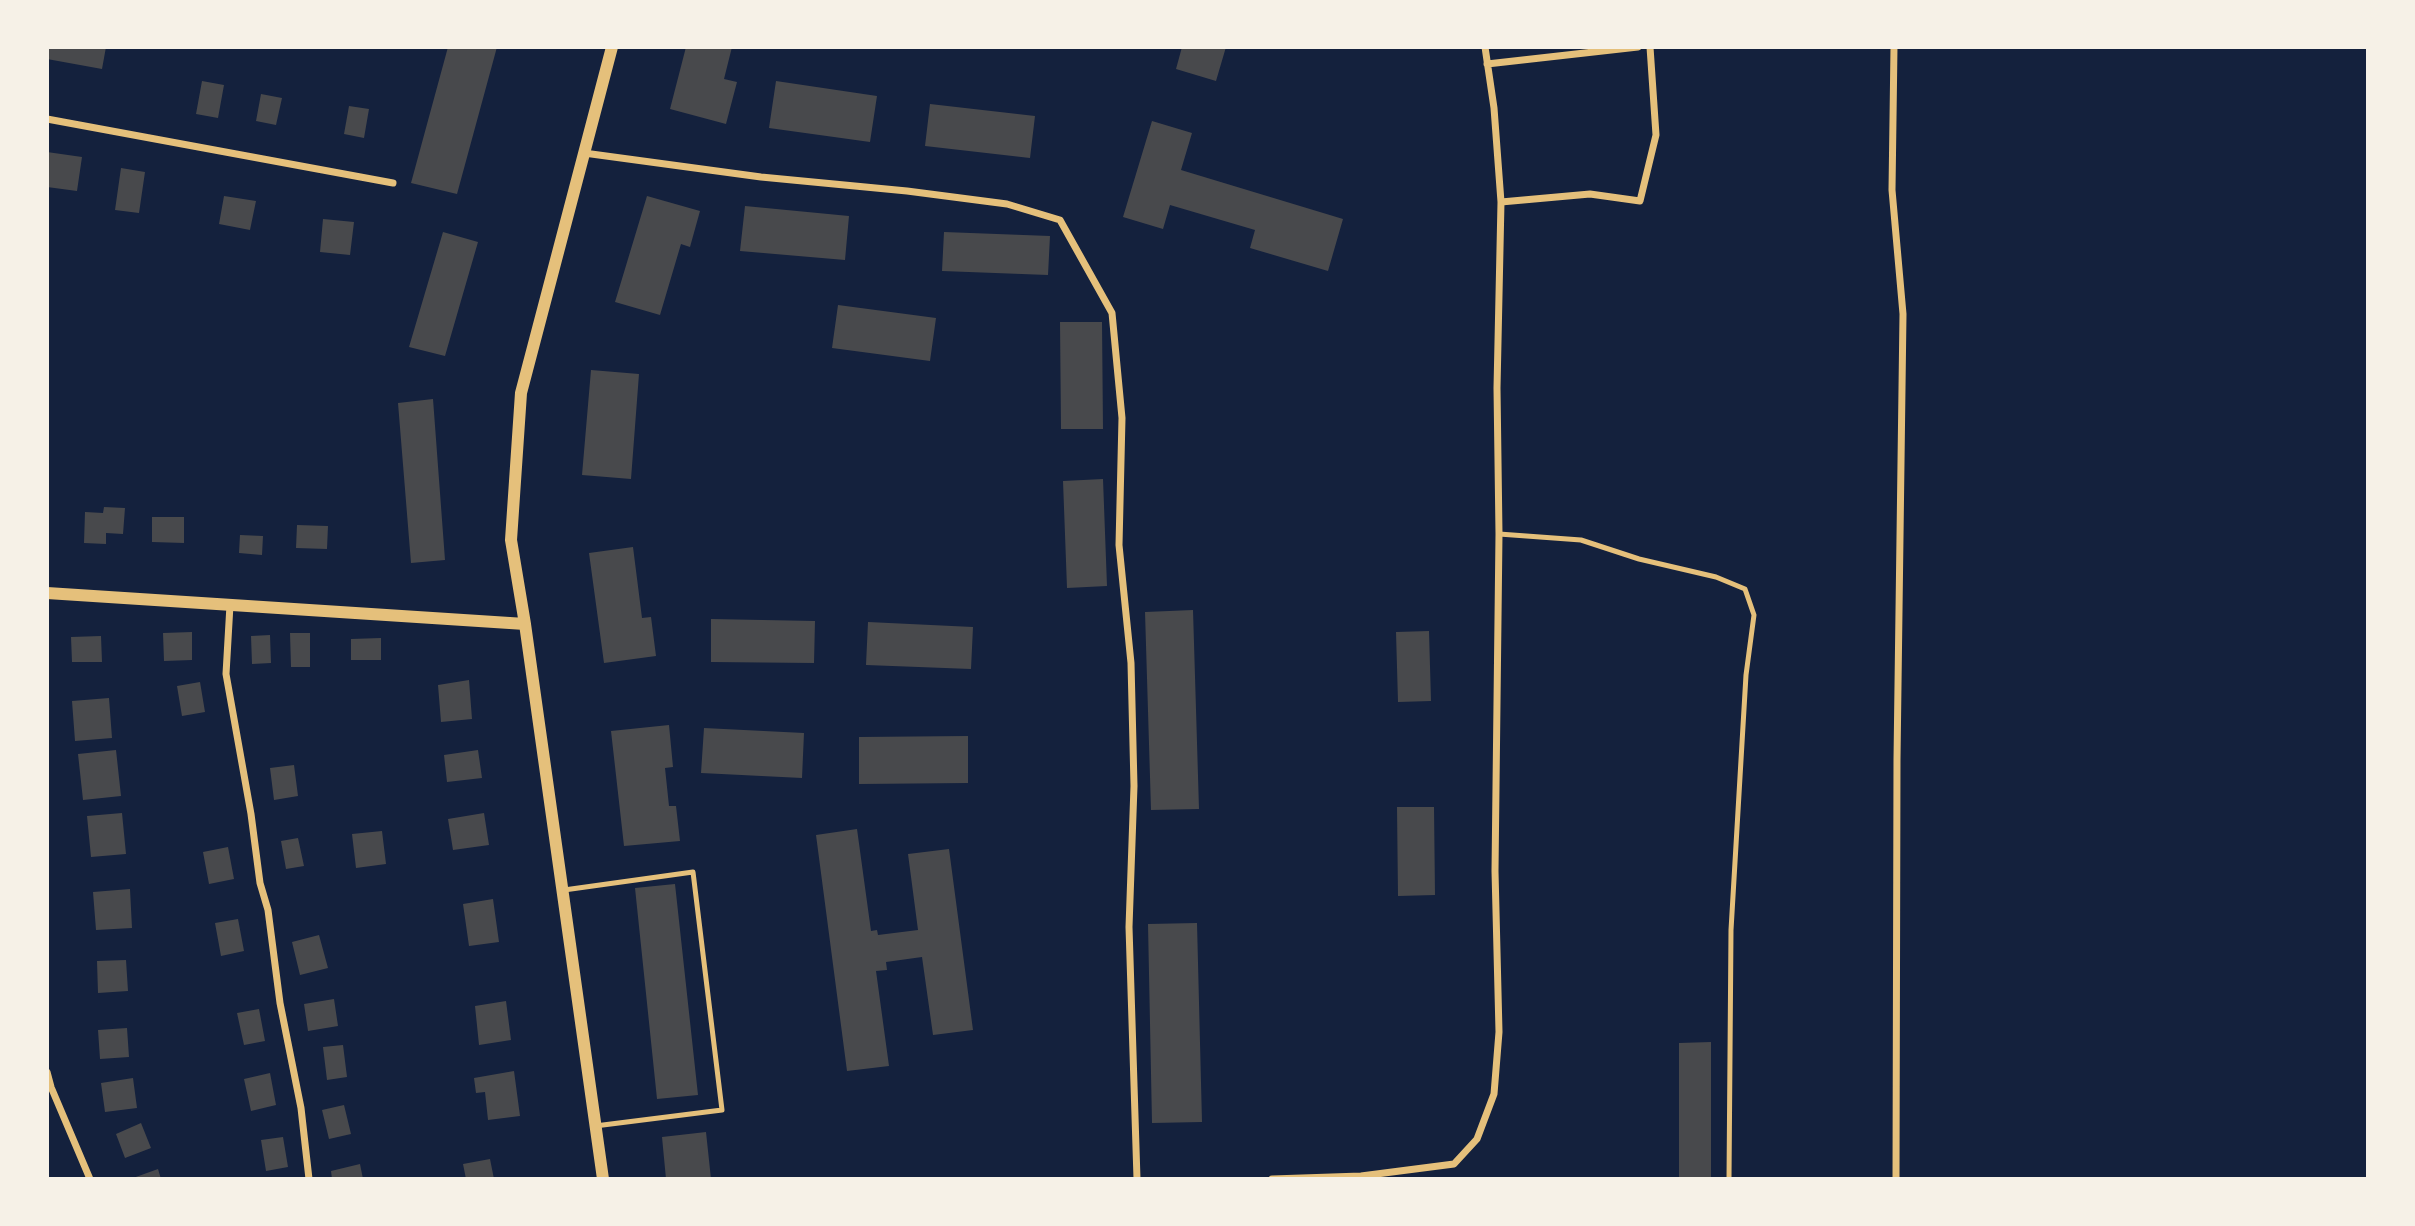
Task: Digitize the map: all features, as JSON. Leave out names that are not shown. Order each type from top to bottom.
[{"type":"street","points":[[603,1179],[512,540],[521,393],[612,47]]},
{"type":"street","points":[[1272,1179],[1361,1177],[1454,1164],[1477,1139],[1494,1094],[1499,1032],[1495,871],[1500,202],[1494,108],[1485,47]]},
{"type":"street","points":[[1487,64],[1638,47]]},
{"type":"street","points":[[1500,202],[1590,194],[1640,201],[1656,135],[1650,47]]},
{"type":"street","points":[[1894,47],[1892,190],[1903,314],[1897,773],[1896,1179]]},
{"type":"street","points":[[47,118],[393,183]]},
{"type":"street","points":[[584,153],[761,177],[1007,204],[1060,220],[1112,313],[1122,418],[1119,545],[1131,663],[1133,786],[1129,928],[1137,1179]]},
{"type":"street","points":[[47,593],[525,624]]},
{"type":"street","points":[[230,605],[226,674],[251,814],[260,883],[268,910],[280,1003],[301,1108],[309,1179]]},
{"type":"street","points":[[47,1072],[90,1179]]},
{"type":"lane","points":[[1499,534],[1581,540],[1639,559],[1716,577],[1745,589],[1754,615],[1746,675],[1731,930],[1729,1179]]},
{"type":"lane","points":[[562,890],[693,872],[722,1110],[595,1126]]},
{"type":"building","points":[[47,47],[106,47],[102,69],[47,59]]},
{"type":"building","points":[[448,47],[497,47],[457,194],[411,183]]},
{"type":"building","points":[[686,47],[732,47],[724,79],[737,82],[726,124],[670,109]]},
{"type":"building","points":[[1182,47],[1226,47],[1216,81],[1176,69]]},
{"type":"building","points":[[202,81],[224,85],[218,118],[196,114]]},
{"type":"building","points":[[776,81],[877,96],[870,142],[769,128]]},
{"type":"building","points":[[261,94],[282,98],[276,125],[256,121]]},
{"type":"building","points":[[930,104],[1035,116],[1030,158],[925,146]]},
{"type":"building","points":[[349,106],[369,109],[364,138],[344,134]]},
{"type":"building","points":[[1152,121],[1192,133],[1181,170],[1343,219],[1328,271],[1250,248],[1255,230],[1170,205],[1163,229],[1123,217]]},
{"type":"building","points":[[47,152],[82,157],[77,191],[47,187]]},
{"type":"building","points":[[121,168],[145,172],[139,213],[115,210]]},
{"type":"building","points":[[224,196],[256,201],[250,230],[219,224]]},
{"type":"building","points":[[647,196],[700,211],[690,247],[681,244],[660,315],[615,302]]},
{"type":"building","points":[[745,206],[849,216],[845,260],[740,251]]},
{"type":"building","points":[[323,219],[354,222],[350,255],[320,252]]},
{"type":"building","points":[[443,232],[478,242],[445,356],[409,347]]},
{"type":"building","points":[[944,232],[1050,236],[1048,275],[942,271]]},
{"type":"building","points":[[838,305],[936,318],[930,361],[832,348]]},
{"type":"building","points":[[1060,322],[1102,322],[1103,429],[1061,429]]},
{"type":"building","points":[[591,370],[639,374],[631,479],[582,475]]},
{"type":"building","points":[[433,399],[445,560],[411,563],[398,403]]},
{"type":"building","points":[[1103,479],[1107,586],[1067,588],[1063,481]]},
{"type":"building","points":[[104,507],[125,508],[123,534],[106,533],[106,544],[84,543],[85,512],[103,513]]},
{"type":"building","points":[[152,517],[184,517],[184,543],[152,542]]},
{"type":"building","points":[[297,525],[328,526],[327,549],[296,548]]},
{"type":"building","points":[[240,535],[263,536],[262,555],[239,553]]},
{"type":"building","points":[[633,547],[642,618],[651,617],[656,656],[604,663],[589,553]]},
{"type":"building","points":[[1193,610],[1199,809],[1151,810],[1145,612]]},
{"type":"building","points":[[711,619],[815,621],[814,663],[711,662]]},
{"type":"building","points":[[868,622],[973,627],[971,669],[866,665]]},
{"type":"building","points":[[1429,631],[1431,701],[1398,702],[1396,632]]},
{"type":"building","points":[[192,632],[192,660],[164,661],[163,633]]},
{"type":"building","points":[[290,633],[310,633],[310,667],[291,667]]},
{"type":"building","points":[[270,635],[271,663],[252,664],[251,636]]},
{"type":"building","points":[[101,636],[102,662],[72,662],[71,637]]},
{"type":"building","points":[[381,638],[381,660],[351,660],[351,639]]},
{"type":"building","points":[[469,680],[472,719],[441,722],[438,685]]},
{"type":"building","points":[[200,682],[205,712],[182,716],[177,686]]},
{"type":"building","points":[[109,698],[112,738],[75,741],[72,701]]},
{"type":"building","points":[[669,725],[673,767],[665,768],[669,806],[676,806],[680,841],[624,846],[611,731]]},
{"type":"building","points":[[704,728],[804,733],[802,778],[701,773]]},
{"type":"building","points":[[968,736],[968,783],[859,784],[859,737]]},
{"type":"building","points":[[116,750],[121,796],[83,800],[78,754]]},
{"type":"building","points":[[478,750],[482,778],[447,782],[444,755]]},
{"type":"building","points":[[294,765],[298,796],[274,800],[270,768]]},
{"type":"building","points":[[1397,807],[1434,807],[1435,895],[1398,896]]},
{"type":"building","points":[[122,813],[126,854],[91,857],[87,816]]},
{"type":"building","points":[[484,813],[489,845],[453,850],[448,819]]},
{"type":"building","points":[[857,829],[871,931],[877,930],[878,935],[918,930],[908,854],[949,849],[973,1030],[933,1035],[922,957],[886,962],[887,970],[876,971],[889,1066],[847,1071],[816,835]]},
{"type":"building","points":[[382,831],[386,864],[356,868],[352,834]]},
{"type":"building","points":[[298,838],[304,866],[286,869],[281,841]]},
{"type":"building","points":[[228,847],[234,879],[209,884],[203,852]]},
{"type":"building","points":[[675,884],[698,1095],[657,1099],[635,888]]},
{"type":"building","points":[[130,889],[132,928],[96,930],[93,892]]},
{"type":"building","points":[[493,899],[499,942],[469,946],[463,904]]},
{"type":"building","points":[[238,919],[244,951],[221,956],[215,923]]},
{"type":"building","points":[[1197,923],[1202,1122],[1152,1123],[1148,924]]},
{"type":"building","points":[[319,935],[328,968],[300,975],[292,942]]},
{"type":"building","points":[[126,960],[128,991],[98,993],[97,961]]},
{"type":"building","points":[[334,999],[338,1026],[308,1031],[304,1004]]},
{"type":"building","points":[[506,1001],[511,1040],[479,1045],[475,1006]]},
{"type":"building","points":[[259,1009],[265,1041],[244,1045],[237,1013]]},
{"type":"building","points":[[127,1028],[129,1057],[100,1059],[98,1030]]},
{"type":"building","points":[[1711,1042],[1711,1179],[1679,1179],[1679,1043]]},
{"type":"building","points":[[343,1045],[347,1077],[327,1080],[323,1047]]},
{"type":"building","points":[[514,1071],[520,1116],[488,1120],[485,1092],[476,1093],[474,1078]]},
{"type":"building","points":[[270,1073],[276,1105],[251,1111],[244,1079]]},
{"type":"building","points":[[133,1078],[137,1108],[105,1112],[101,1083]]},
{"type":"building","points":[[344,1105],[351,1134],[329,1139],[322,1110]]},
{"type":"building","points":[[141,1123],[151,1148],[125,1158],[116,1134]]},
{"type":"building","points":[[706,1132],[711,1179],[666,1179],[662,1137]]},
{"type":"building","points":[[283,1137],[288,1167],[266,1171],[261,1140]]},
{"type":"building","points":[[490,1159],[494,1179],[466,1179],[463,1164]]},
{"type":"building","points":[[360,1164],[363,1179],[332,1179],[331,1171]]},
{"type":"building","points":[[158,1169],[161,1179],[133,1179],[133,1178]]}]
